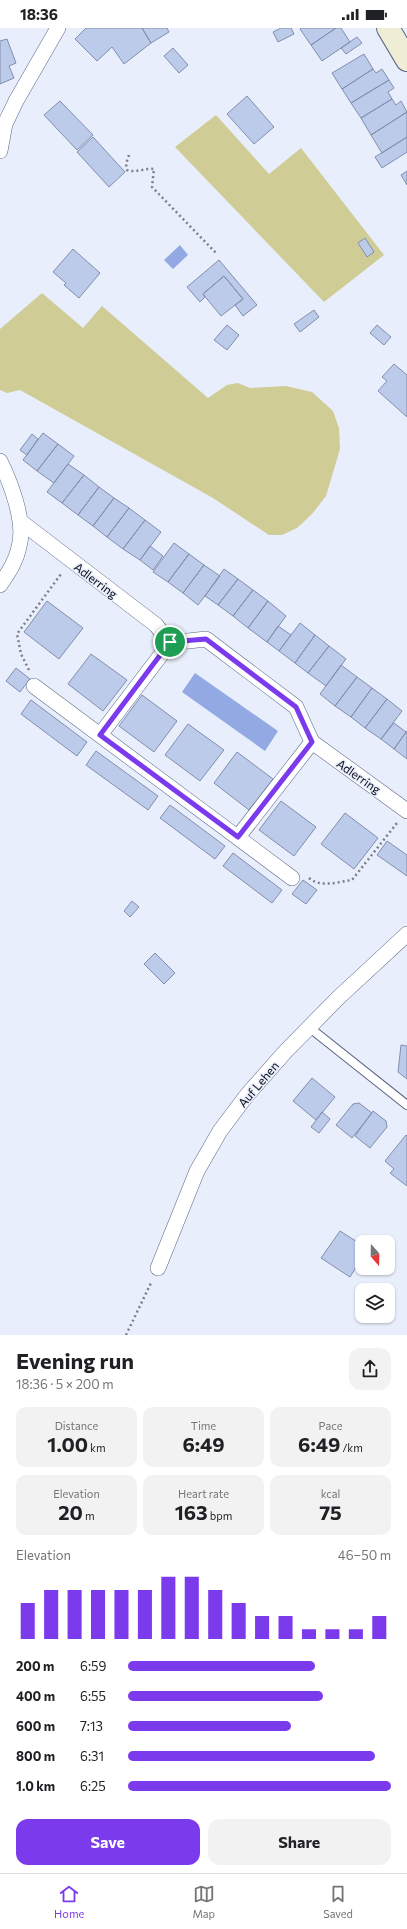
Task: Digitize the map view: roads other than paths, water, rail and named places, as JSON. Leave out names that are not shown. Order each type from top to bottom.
[{"type":"street","points":[[0,151],[5,124],[58,28]]},
{"type":"street","points":[[388,28],[407,60]]},
{"type":"street","points":[[0,461],[9,479],[20,521],[20,546],[12,569],[0,585]]},
{"type":"street","name":"Adlerring","points":[[20,521],[156,625],[170,642],[206,639],[296,707],[312,742],[407,811]]},
{"type":"street","points":[[100,735],[170,642]]},
{"type":"street","points":[[34,686],[292,878]]},
{"type":"street","points":[[238,837],[312,742]]},
{"type":"street","name":"Auf Lehen","points":[[158,1268],[197,1170],[220,1131],[247,1095],[285,1052],[338,998],[407,934]]},
{"type":"lane","points":[[310,1028],[407,1105]]},
{"type":"water","points":[[180,245],[188,255],[173,269],[164,260]]},
{"type":"water","points":[[195,673],[278,731],[265,751],[182,692]]}]
